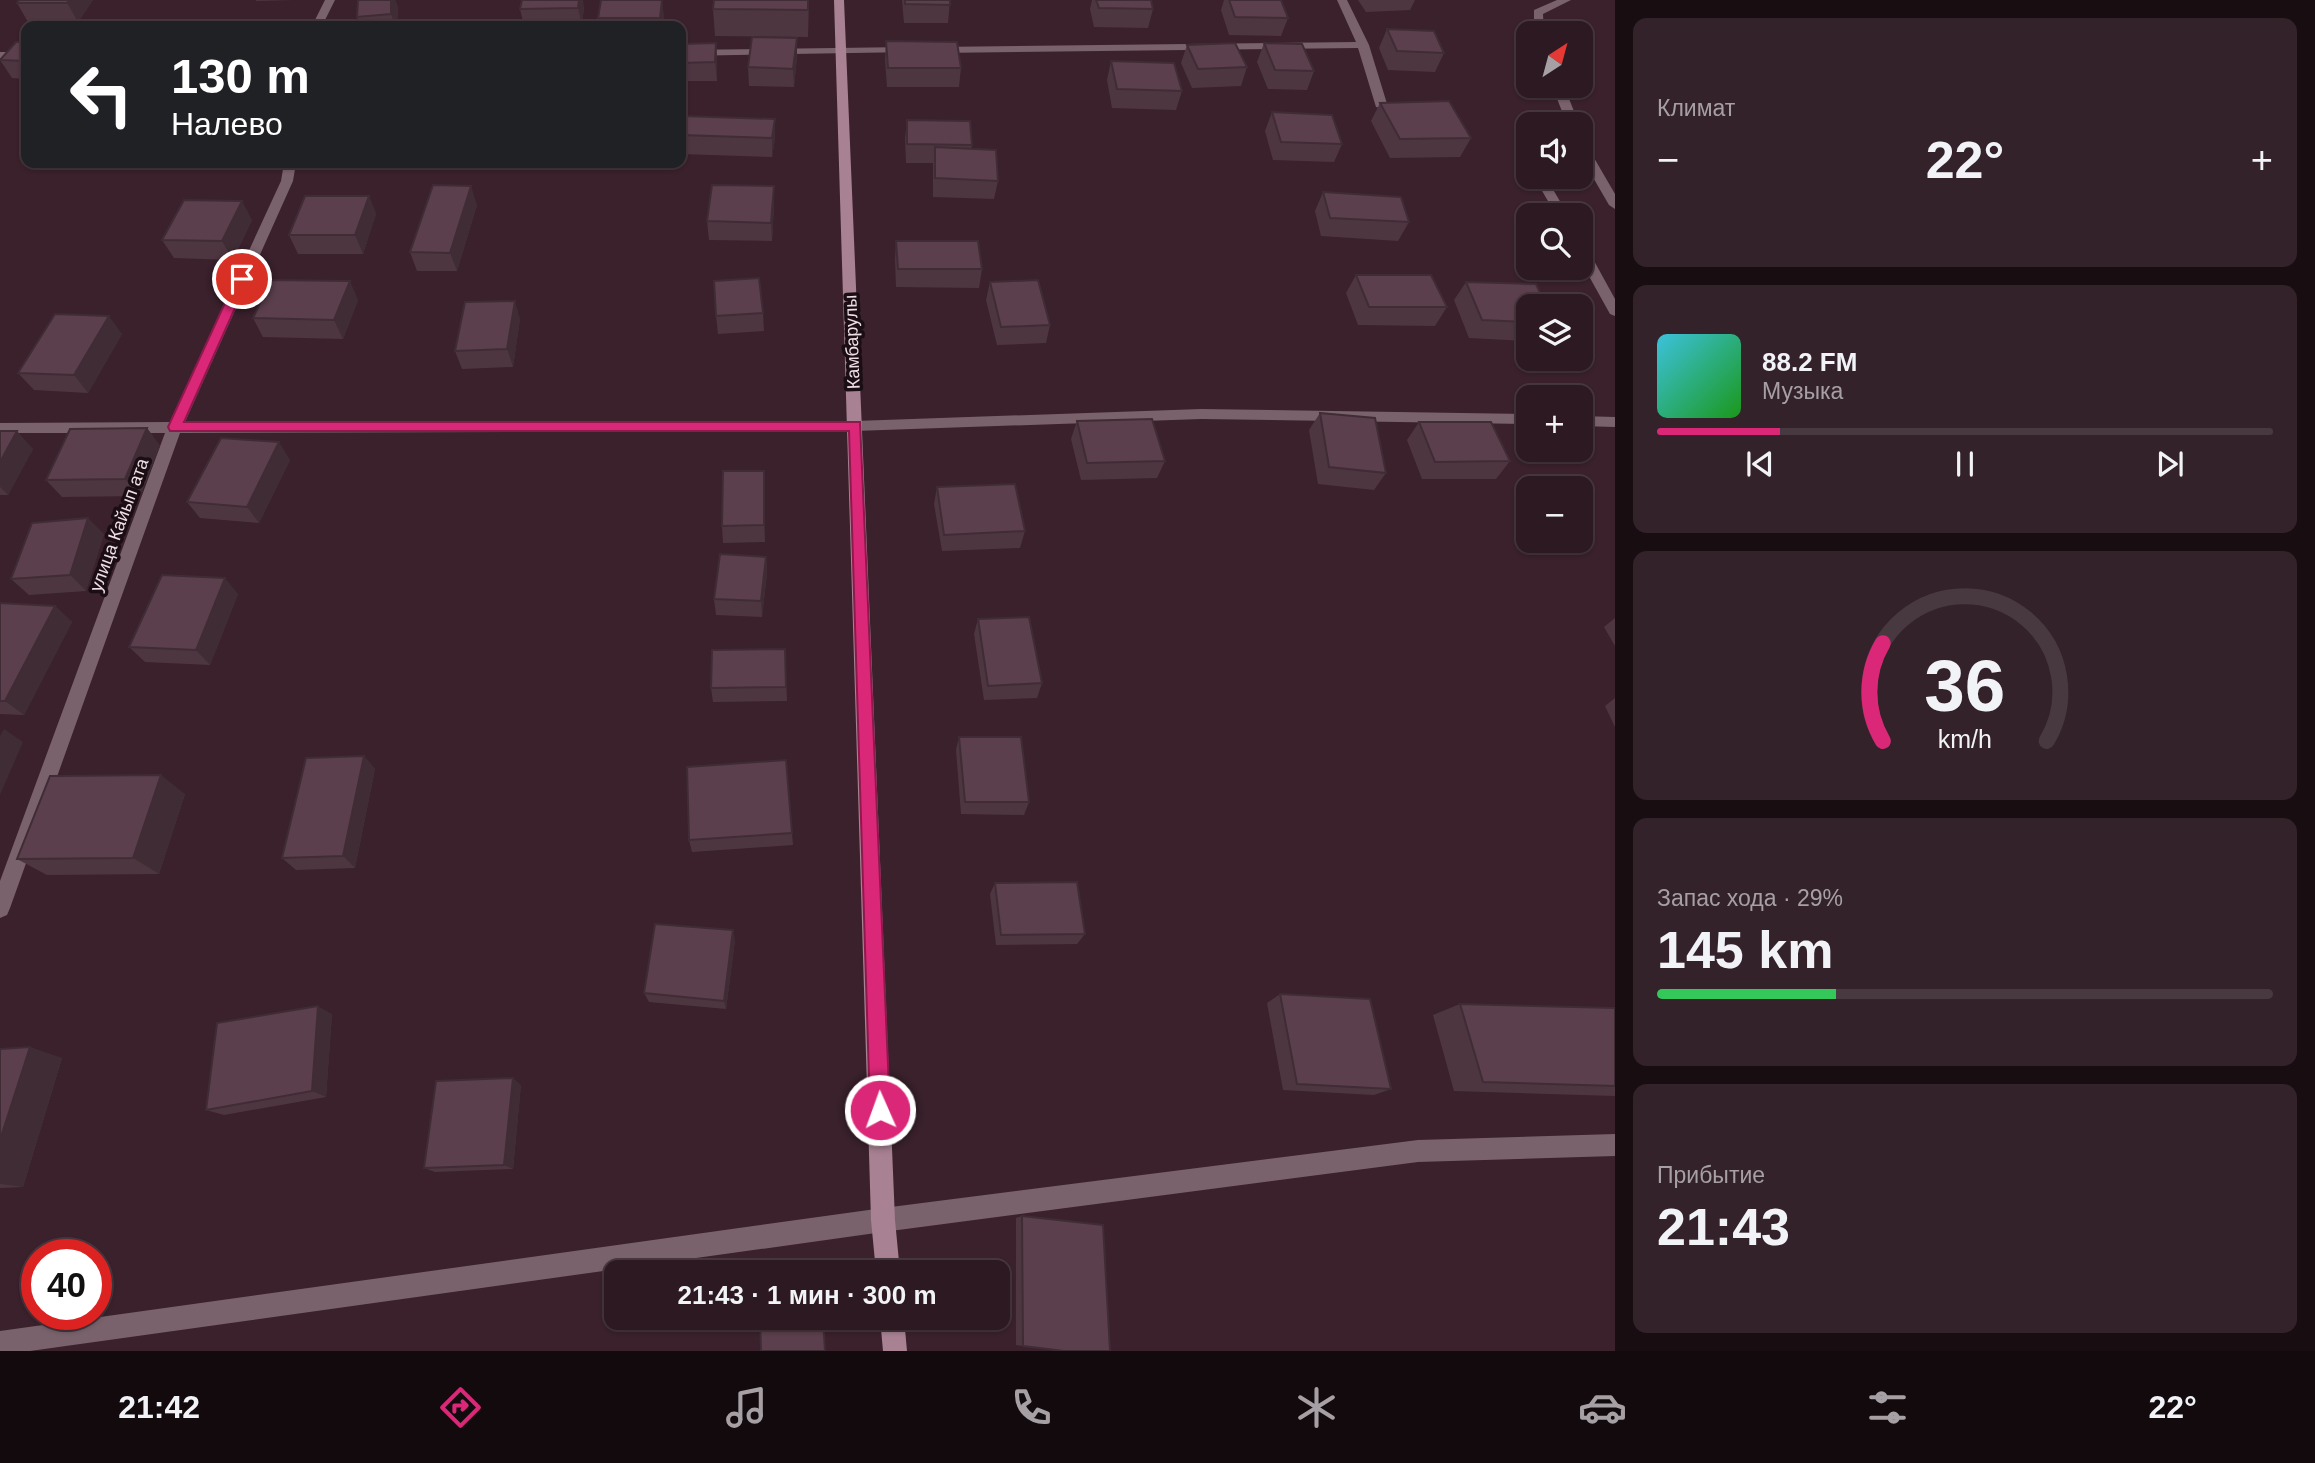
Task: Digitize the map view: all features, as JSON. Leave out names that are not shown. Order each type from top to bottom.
[{"type":"street","points":[[320,21],[330,0]]},
{"type":"street","name":"Камбарулы","points":[[839,0],[883,1220],[887,1260]]},
{"type":"street","points":[[1342,0],[1363,45],[1382,107]]},
{"type":"street","points":[[1538,21],[1538,12],[1566,0]]},
{"type":"street","points":[[686,53],[1363,45]]},
{"type":"street","points":[[0,55],[21,55]]},
{"type":"street","points":[[1593,167],[1615,205]]},
{"type":"street","name":"улица Кайып ата","points":[[0,908],[175,427],[287,181],[289,168]]},
{"type":"street","points":[[1547,189],[1555,203]]},
{"type":"street","points":[[1593,271],[1615,311]]},
{"type":"street","points":[[0,428],[855,426],[1201,414],[1516,419]]},
{"type":"street","points":[[1593,421],[1615,422]]},
{"type":"street","points":[[0,1343],[883,1220],[1418,1151],[1615,1145]]},
{"type":"street","points":[[893,1330],[895,1351]]},
{"type":"building","points":[[19,0],[70,0],[67,3],[17,3]]},
{"type":"building","points":[[358,0],[391,0],[391,14],[357,17]]},
{"type":"building","points":[[522,0],[579,0],[578,8],[520,9]]},
{"type":"building","points":[[601,0],[662,0],[660,18],[598,18]]},
{"type":"building","points":[[714,0],[808,0],[808,10],[713,9]]},
{"type":"building","points":[[905,0],[950,0],[950,5],[905,4]]},
{"type":"building","points":[[1096,0],[1151,0],[1153,9],[1099,8]]},
{"type":"building","points":[[1229,0],[1281,0],[1288,18],[1235,17]]},
{"type":"building","points":[[1387,29],[1434,31],[1444,53],[1397,51]]},
{"type":"building","points":[[752,37],[797,38],[793,69],[748,67]]},
{"type":"building","points":[[886,41],[957,42],[961,68],[888,68]]},
{"type":"building","points":[[16,42],[21,42],[21,61],[0,60]]},
{"type":"building","points":[[716,43],[715,62],[686,63],[686,44]]},
{"type":"building","points":[[1235,43],[1247,67],[1198,69],[1187,45]]},
{"type":"building","points":[[1264,43],[1302,44],[1314,71],[1275,70]]},
{"type":"building","points":[[1111,61],[1174,63],[1182,91],[1117,89]]},
{"type":"building","points":[[1449,101],[1471,138],[1400,139],[1380,103]]},
{"type":"building","points":[[1272,112],[1332,115],[1342,144],[1281,142]]},
{"type":"building","points":[[686,116],[775,119],[772,138],[686,135]]},
{"type":"building","points":[[907,120],[970,121],[972,145],[907,144]]},
{"type":"building","points":[[935,147],[996,150],[998,181],[935,178]]},
{"type":"building","points":[[433,185],[471,186],[450,253],[410,252]]},
{"type":"building","points":[[712,185],[774,186],[771,223],[707,221]]},
{"type":"building","points":[[1323,192],[1401,197],[1409,222],[1330,218]]},
{"type":"building","points":[[305,196],[369,196],[355,235],[289,235]]},
{"type":"building","points":[[184,200],[242,201],[222,241],[162,240]]},
{"type":"building","points":[[896,241],[978,241],[982,269],[898,269]]},
{"type":"building","points":[[1356,275],[1431,275],[1447,307],[1369,307]]},
{"type":"building","points":[[759,278],[763,313],[716,316],[714,281]]},
{"type":"building","points":[[271,280],[350,281],[334,320],[253,318]]},
{"type":"building","points":[[1038,280],[1050,325],[1001,327],[990,282]]},
{"type":"building","points":[[1466,282],[1536,284],[1541,294],[1516,294],[1516,321],[1482,320]]},
{"type":"building","points":[[515,301],[507,349],[455,351],[465,302]]},
{"type":"building","points":[[55,314],[109,316],[74,375],[18,373]]},
{"type":"building","points":[[1320,413],[1375,418],[1386,473],[1329,467]]},
{"type":"building","points":[[1152,419],[1165,461],[1087,463],[1077,421]]},
{"type":"building","points":[[1419,422],[1491,422],[1510,461],[1435,462]]},
{"type":"building","points":[[147,428],[125,479],[46,480],[70,429]]},
{"type":"building","points":[[0,431],[17,431],[0,462]]},
{"type":"building","points":[[221,438],[279,442],[247,507],[187,502]]},
{"type":"building","points":[[723,471],[764,471],[764,525],[722,526]]},
{"type":"building","points":[[1015,484],[1025,531],[944,535],[937,487]]},
{"type":"building","points":[[88,518],[70,575],[11,579],[32,523]]},
{"type":"building","points":[[720,554],[766,557],[761,601],[714,599]]},
{"type":"building","points":[[162,575],[225,578],[196,650],[129,647]]},
{"type":"building","points":[[0,603],[55,606],[5,701],[0,701]]},
{"type":"building","points":[[1029,617],[1042,683],[988,686],[978,619]]},
{"type":"building","points":[[785,649],[786,687],[711,688],[712,650]]},
{"type":"building","points":[[959,737],[1021,737],[1029,802],[965,802]]},
{"type":"building","points":[[364,756],[343,856],[282,858],[306,758]]},
{"type":"building","points":[[786,760],[792,833],[689,840],[687,767]]},
{"type":"building","points":[[161,775],[133,858],[17,859],[50,776]]},
{"type":"building","points":[[1077,882],[1085,934],[1001,935],[995,883]]},
{"type":"building","points":[[655,924],[733,930],[724,1001],[644,993]]},
{"type":"building","points":[[1280,994],[1370,999],[1391,1089],[1297,1084]]},
{"type":"building","points":[[1460,1004],[1615,1008],[1615,1086],[1483,1082]]},
{"type":"building","points":[[318,1006],[312,1091],[206,1110],[217,1023]]},
{"type":"building","points":[[30,1047],[0,1140],[0,1049]]},
{"type":"building","points":[[513,1078],[504,1165],[424,1168],[436,1081]]},
{"type":"building","points":[[1022,1216],[1103,1225],[1110,1351],[1064,1351],[1023,1346]]},
{"type":"building","points":[[760,1330],[824,1330],[825,1351],[761,1351]]},
{"type":"route","points":[[242,279],[175,427],[855,426],[880,1110]]}]
